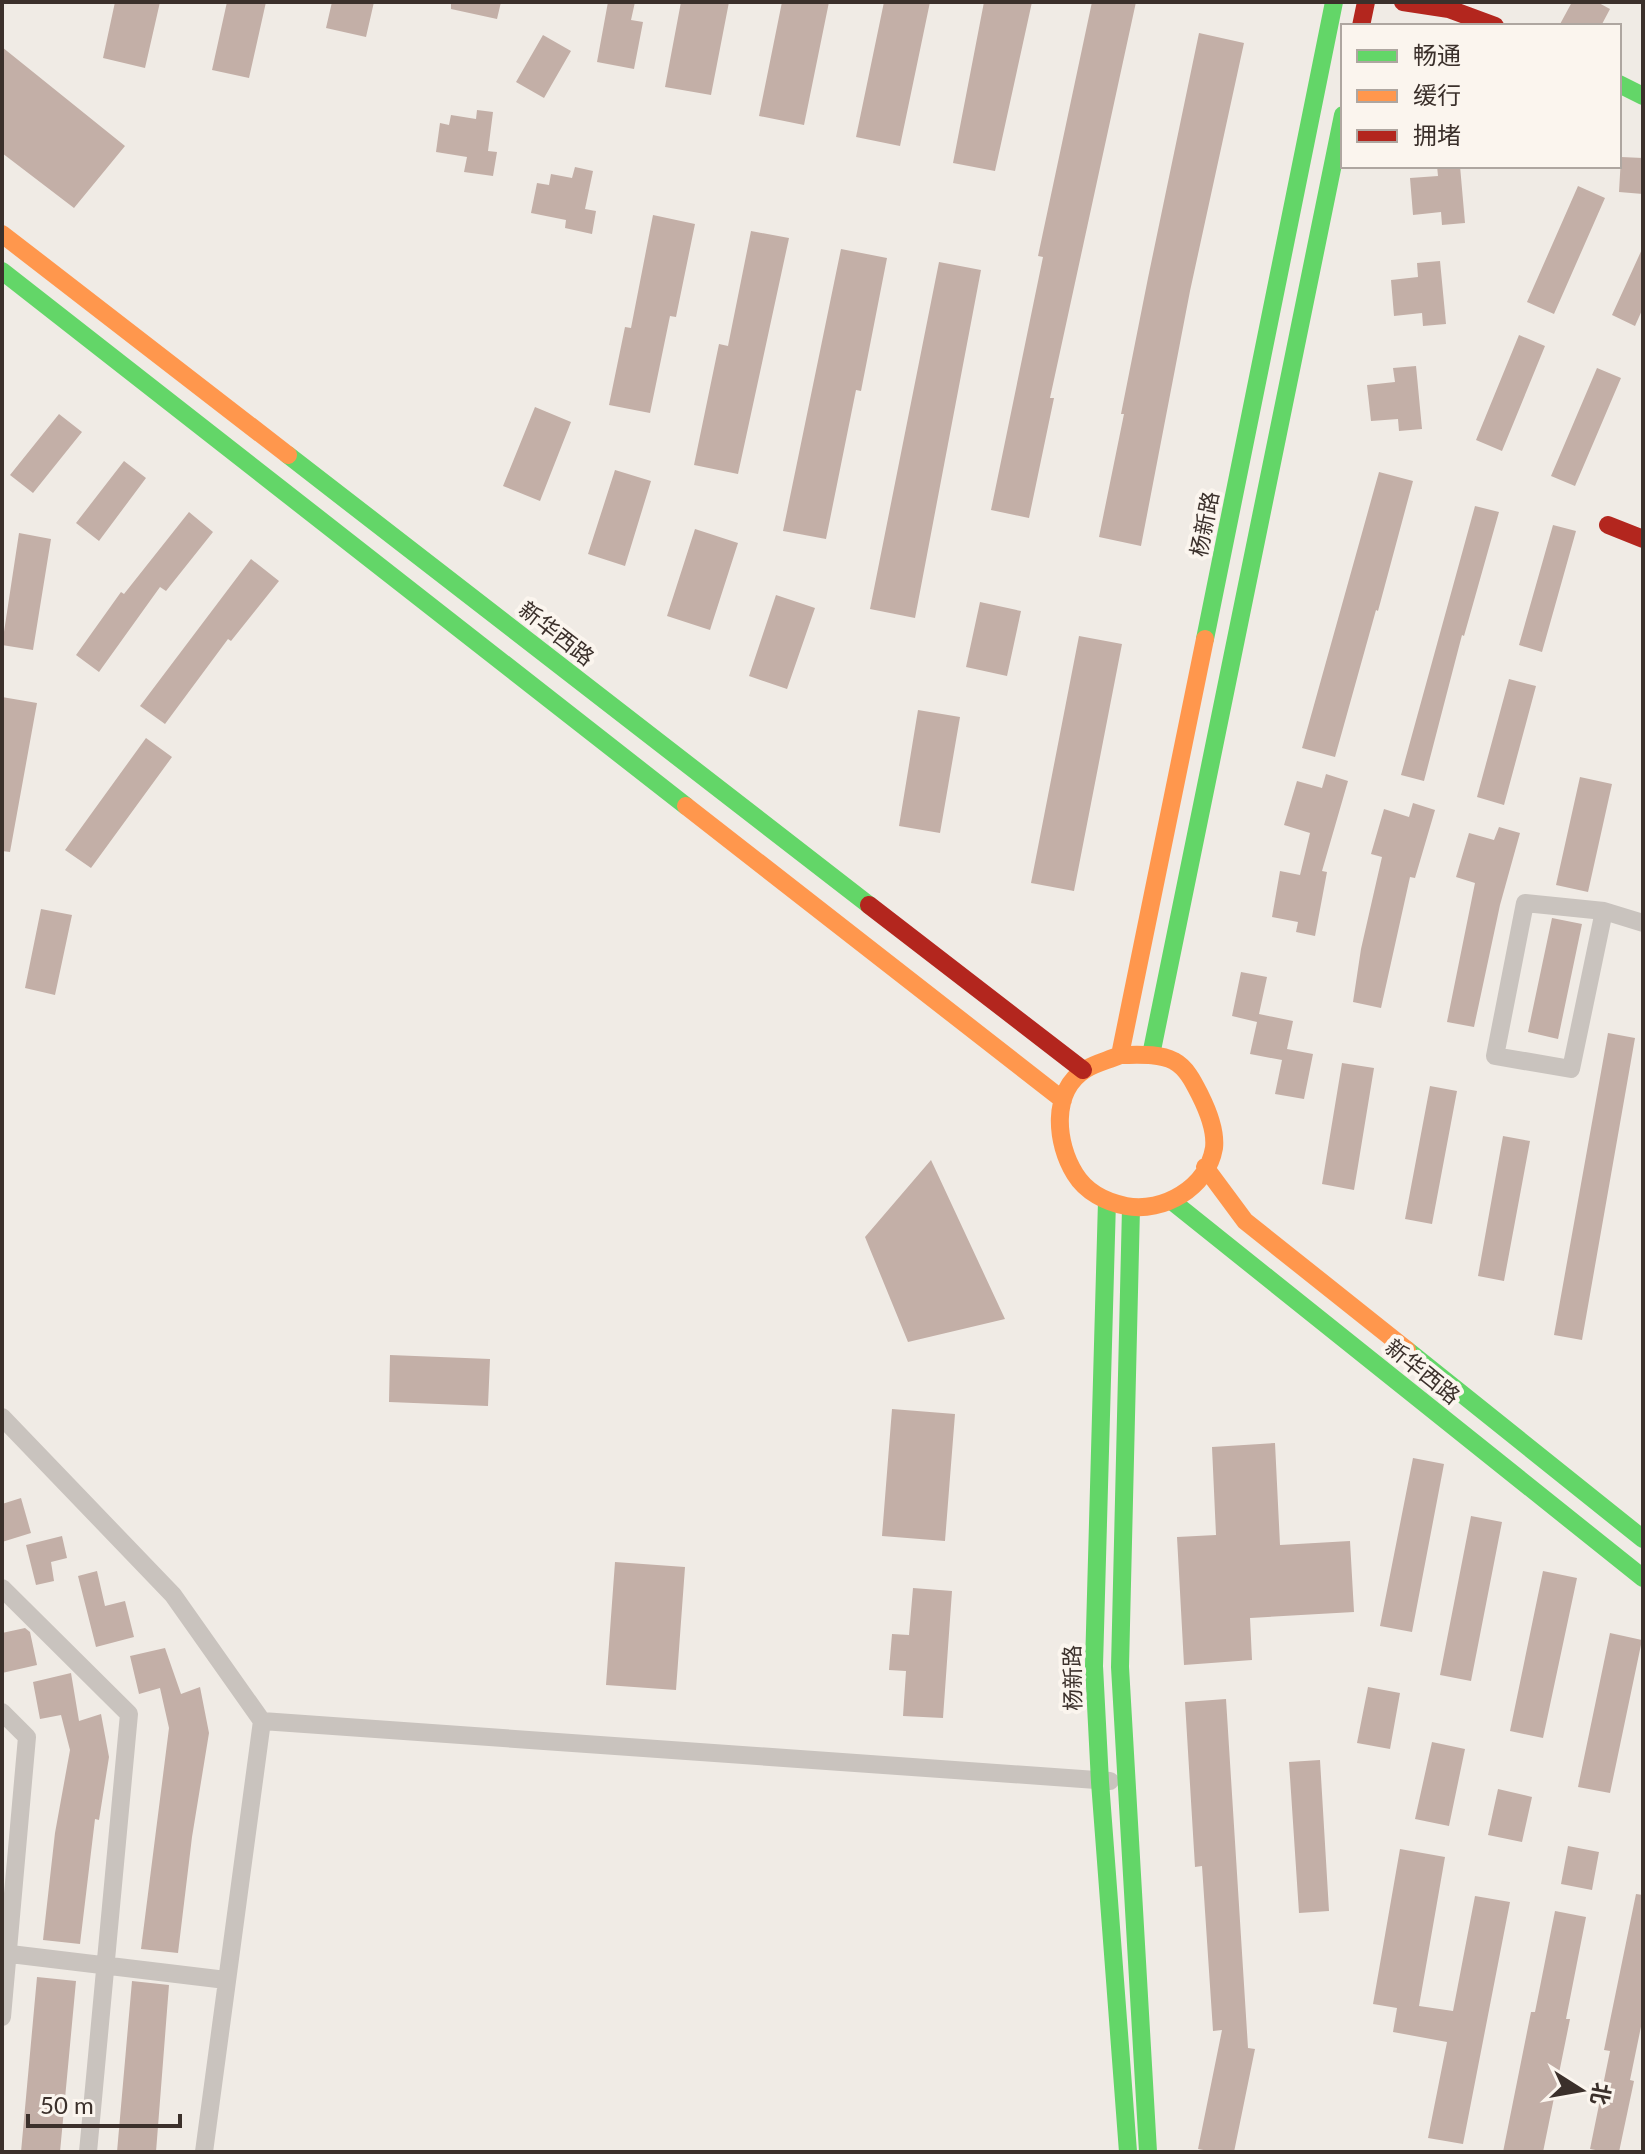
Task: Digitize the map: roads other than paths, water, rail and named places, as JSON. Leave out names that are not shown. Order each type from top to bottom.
[{"type":"street","name":"杨新路","points":[[1120,1055],[1334,2]]},
{"type":"street","points":[[1361,24],[1366,2]]},
{"type":"street","points":[[1403,2],[1449,9],[1490,24]]},
{"type":"street","points":[[1621,85],[1643,96]]},
{"type":"street","points":[[1151,1055],[1341,125]]},
{"type":"street","name":"新华西路","points":[[2,234],[1083,1070]]},
{"type":"street","points":[[2,271],[1063,1100]]},
{"type":"street","points":[[1608,525],[1643,539]]},
{"type":"street","points":[[1604,911],[1571,1069],[1495,1056],[1525,903],[1604,911],[1643,923]]},
{"type":"street","points":[[1120,1055],[1151,1055],[1178,1062],[1197,1086],[1209,1120],[1214,1148],[1200,1179],[1173,1202],[1150,1208],[1131,1208],[1107,1201],[1078,1180],[1061,1148],[1059,1119],[1063,1100],[1083,1070],[1120,1055]]},
{"type":"street","name":"新华西路","points":[[1205,1167],[1245,1221],[1643,1539]]},
{"type":"street","name":"杨新路","points":[[1107,1201],[1094,1666],[1128,2152]]},
{"type":"street","name":"新华西路","points":[[1173,1202],[1643,1578]]},
{"type":"street","points":[[1131,1208],[1120,1667],[1129,1779],[1148,2152]]},
{"type":"street","points":[[2,1417],[173,1595],[262,1721],[204,2152]]},
{"type":"street","points":[[2,1588],[129,1714],[88,2152]]},
{"type":"street","points":[[2,1712],[27,1737],[5,1953],[2,2017]]},
{"type":"street","points":[[262,1721],[1100,1782],[1129,1779]]},
{"type":"street","points":[[5,1953],[226,1980]]}]
